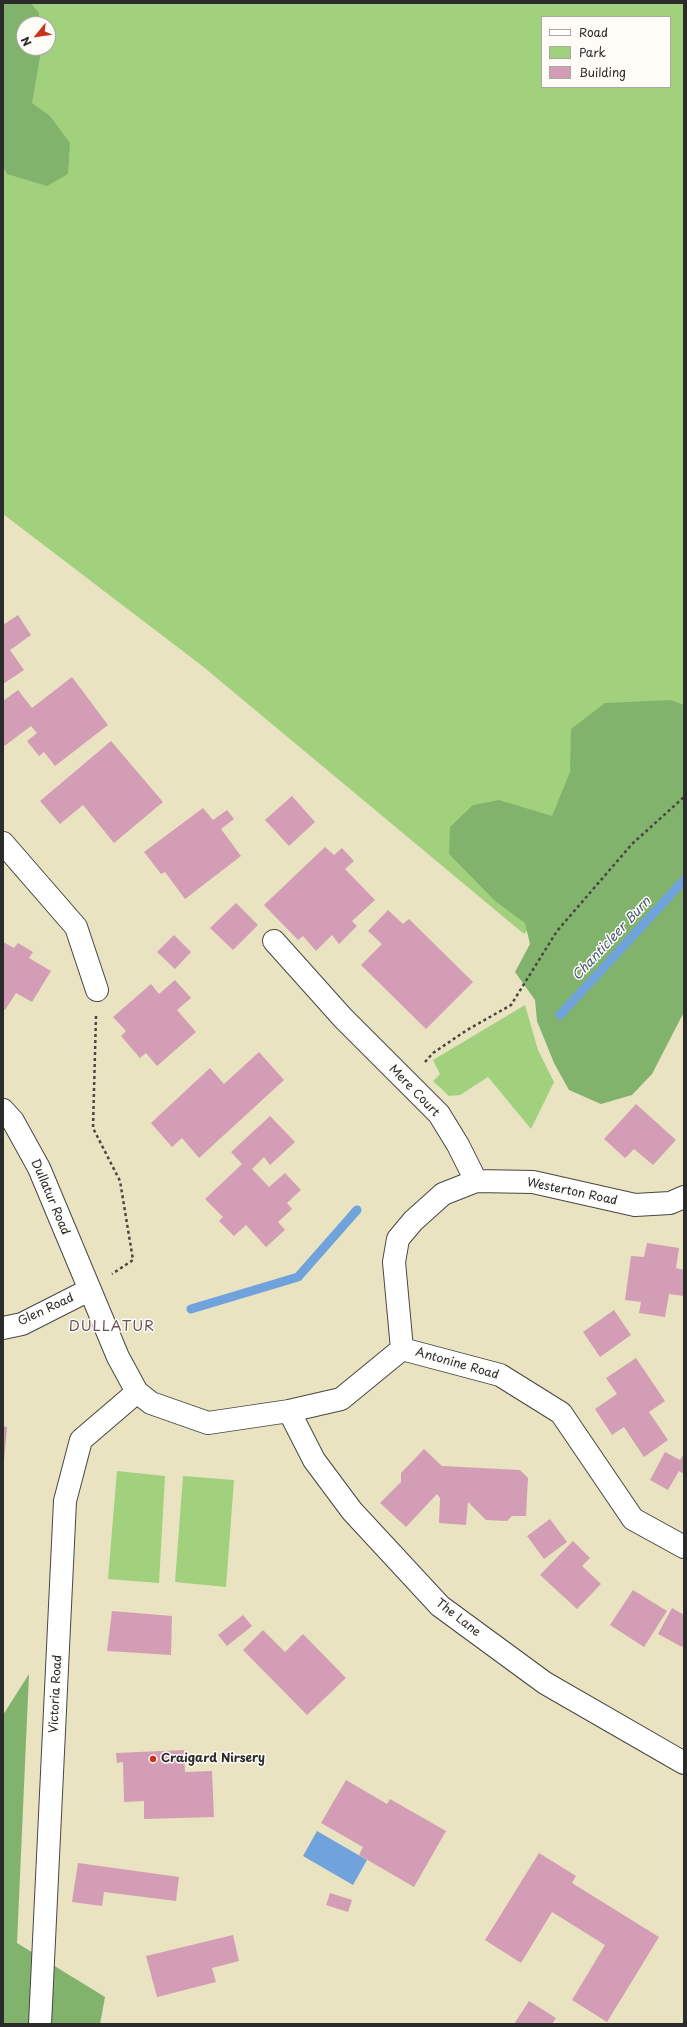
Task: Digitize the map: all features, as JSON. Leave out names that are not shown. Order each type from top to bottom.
[{"type":"street","points":[[3,842],[76,927],[97,990]]},
{"type":"street","name":"Mere Court","points":[[274,941],[354,1029],[405,1082],[439,1114],[458,1145],[476,1181]]},
{"type":"street","name":"Dullatur Road","points":[[3,1110],[14,1121],[39,1168],[118,1357],[137,1392]]},
{"type":"street","name":"Westerton Road","points":[[402,1349],[394,1262],[398,1238],[413,1221],[443,1194],[476,1181],[533,1182],[634,1205],[670,1203],[684,1197]]},
{"type":"street","name":"Glen Road","points":[[3,1328],[22,1324],[89,1290]]},
{"type":"street","name":"Antonine Road","points":[[137,1392],[151,1403],[208,1423],[289,1411],[341,1399],[402,1349],[500,1375],[560,1413],[633,1519],[684,1546]]},
{"type":"street","name":"Victoria Road","points":[[40,2024],[65,1501],[81,1440],[137,1392]]},
{"type":"street","name":"The Lane","points":[[289,1411],[314,1460],[352,1511],[440,1606],[545,1683],[684,1763]]},
{"type":"path","points":[[405,1082],[433,1053],[467,1030],[511,1005],[557,931],[632,844],[684,797]]},
{"type":"path","points":[[89,1290],[133,1260],[120,1181],[93,1128],[97,990]]},
{"type":"green space","points":[[3,3],[684,3],[684,755],[524,934],[201,665],[3,514]]},
{"type":"green space","points":[[3,3],[31,3],[39,13],[39,16],[16,16],[16,56],[40,56],[32,103],[50,116],[70,143],[68,174],[47,186],[7,174],[3,167]]},
{"type":"green space","points":[[671,700],[684,705],[684,1012],[652,1074],[632,1095],[601,1104],[569,1090],[554,1063],[537,1021],[535,1000],[515,972],[530,944],[525,923],[495,901],[449,854],[450,827],[473,805],[499,800],[552,816],[570,772],[571,729],[605,703]]},
{"type":"green space","points":[[525,1005],[538,1050],[554,1082],[531,1129],[488,1077],[460,1095],[449,1096],[433,1081],[440,1074],[433,1060]]},
{"type":"green space","points":[[117,1471],[165,1476],[159,1583],[108,1579]]},
{"type":"green space","points":[[183,1476],[234,1480],[226,1587],[175,1582]]},
{"type":"green space","points":[[29,1674],[17,1943],[105,1997],[100,2024],[3,2024],[3,1715]]},
{"type":"water","points":[[317,1831],[367,1860],[353,1885],[303,1856]]},
{"type":"building","points":[[18,615],[31,635],[10,650],[24,670],[3,684],[3,625]]},
{"type":"building","points":[[72,677],[108,725],[55,766],[44,752],[39,756],[27,741],[37,733],[31,726],[3,747],[3,701],[18,690],[32,708]]},
{"type":"building","points":[[111,741],[163,802],[114,843],[83,805],[60,824],[40,801]]},
{"type":"building","points":[[292,796],[315,822],[289,846],[265,820]]},
{"type":"building","points":[[203,808],[213,820],[227,810],[234,819],[221,829],[241,856],[185,899],[165,872],[161,874],[144,852]]},
{"type":"building","points":[[325,847],[334,855],[342,848],[354,861],[345,869],[375,900],[352,921],[357,926],[339,944],[332,935],[316,951],[303,936],[298,940],[264,905]]},
{"type":"building","points":[[236,903],[258,925],[233,950],[210,928]]},
{"type":"building","points":[[388,910],[403,924],[409,919],[473,982],[426,1029],[361,965],[382,944],[368,931]]},
{"type":"building","points":[[174,935],[191,952],[175,969],[157,952]]},
{"type":"building","points":[[3,942],[14,948],[18,943],[33,952],[29,958],[51,971],[32,1002],[16,993],[5,1010],[3,1009]]},
{"type":"building","points":[[175,980],[191,998],[177,1010],[196,1032],[157,1066],[146,1053],[140,1058],[121,1036],[126,1031],[113,1017],[151,984],[159,994]]},
{"type":"building","points":[[259,1052],[284,1080],[199,1158],[182,1138],[172,1147],[151,1123],[210,1068],[224,1084]]},
{"type":"building","points":[[636,1104],[676,1140],[653,1165],[634,1149],[625,1158],[604,1139]]},
{"type":"building","points":[[270,1116],[295,1142],[270,1165],[264,1157],[252,1169],[269,1187],[285,1173],[301,1190],[287,1203],[292,1209],[278,1222],[285,1230],[266,1247],[246,1225],[234,1236],[219,1221],[223,1217],[205,1199],[242,1164],[231,1152]]},
{"type":"building","points":[[647,1243],[679,1248],[676,1268],[684,1270],[684,1296],[669,1294],[665,1317],[639,1313],[641,1302],[625,1300],[631,1256],[644,1257]]},
{"type":"building","points":[[614,1310],[631,1335],[600,1357],[583,1332]]},
{"type":"building","points":[[636,1358],[665,1401],[649,1412],[668,1440],[644,1457],[624,1427],[612,1435],[595,1409],[617,1394],[606,1378]]},
{"type":"building","points":[[3,1426],[7,1427],[4,1461],[3,1461]]},
{"type":"building","points":[[424,1449],[442,1466],[520,1470],[528,1478],[526,1516],[512,1516],[507,1521],[486,1520],[468,1502],[466,1525],[439,1523],[440,1498],[437,1494],[406,1527],[380,1503],[401,1482],[401,1473]]},
{"type":"building","points":[[665,1452],[680,1460],[684,1454],[684,1474],[679,1471],[668,1490],[650,1480]]},
{"type":"building","points":[[550,1519],[567,1542],[544,1559],[527,1536]]},
{"type":"building","points":[[573,1541],[590,1558],[582,1566],[601,1584],[577,1609],[540,1575]]},
{"type":"building","points":[[633,1590],[667,1611],[644,1647],[610,1625]]},
{"type":"building","points":[[672,1608],[684,1615],[684,1643],[682,1647],[658,1634]]},
{"type":"building","points":[[112,1611],[172,1616],[171,1655],[107,1651]]},
{"type":"building","points":[[243,1615],[252,1626],[227,1646],[218,1635]]},
{"type":"building","points":[[263,1630],[285,1652],[303,1634],[346,1678],[307,1715],[243,1650]]},
{"type":"building","points":[[184,1750],[185,1772],[212,1771],[214,1817],[144,1819],[144,1801],[124,1802],[123,1762],[117,1763],[116,1753]]},
{"type":"building","points":[[346,1780],[387,1804],[390,1799],[446,1831],[414,1887],[359,1855],[363,1847],[321,1823]]},
{"type":"building","points":[[539,1853],[576,1876],[572,1883],[659,1937],[607,2022],[572,2000],[605,1945],[552,1912],[521,1963],[485,1940]]},
{"type":"building","points":[[78,1863],[179,1877],[176,1901],[104,1892],[102,1906],[72,1902]]},
{"type":"building","points":[[330,1893],[352,1900],[348,1912],[326,1905]]},
{"type":"building","points":[[233,1935],[239,1961],[212,1968],[216,1982],[157,1997],[146,1956]]},
{"type":"building","points":[[529,2001],[556,2018],[552,2024],[514,2024]]},
{"type":"waterway","name":"Chanticleer Burn","points":[[560,1015],[684,880]]},
{"type":"waterway","name":"Chanticleer Burn","points":[[191,1309],[298,1277],[357,1210]]},
{"type":"place","name":"Craigard Nirsery","points":[[153,1759]]},
{"type":"district","name":"DULLATUR","points":[[112,1327]]}]
